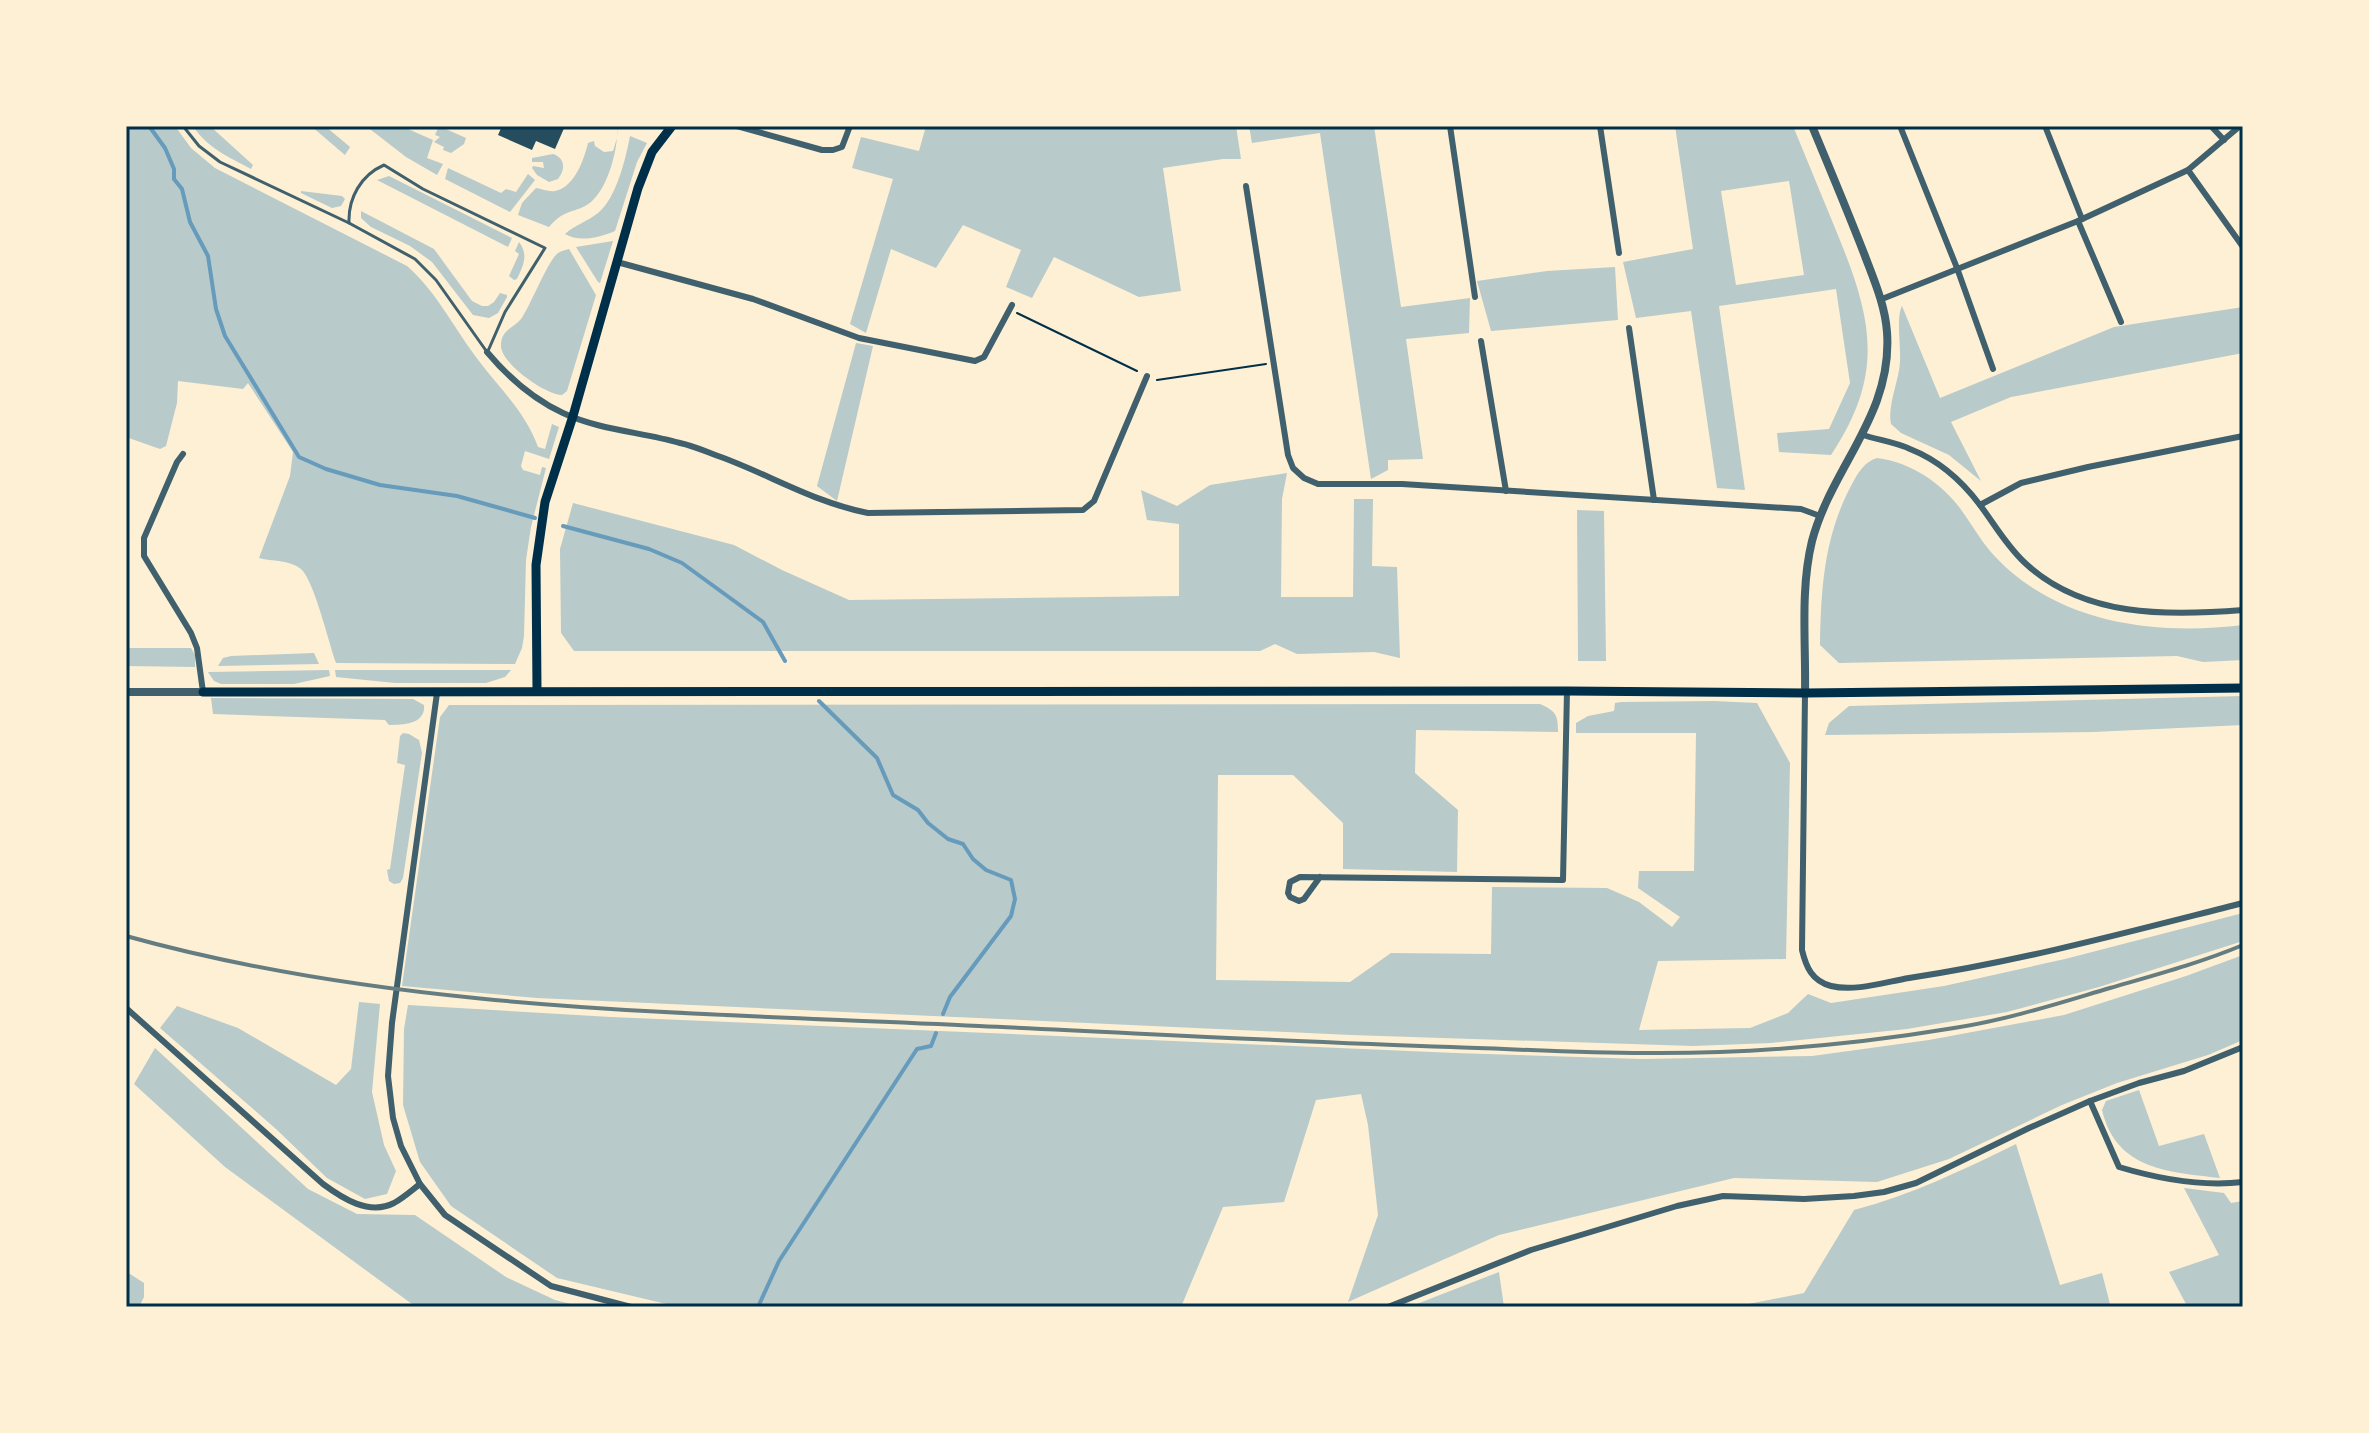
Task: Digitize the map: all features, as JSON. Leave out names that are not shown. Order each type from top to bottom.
[{"type":"main road","points":[[537,691],[536,565],[545,502],[573,416],[638,188],[652,152],[672,126]]},
{"type":"main road","points":[[203,692],[1805,693],[2243,688]]},
{"type":"street","points":[[737,126],[822,150],[842,147],[850,126]]},
{"type":"street","points":[[1450,126],[1475,297]]},
{"type":"street","points":[[1600,126],[1619,253]]},
{"type":"street","points":[[1812,126],[1882,299],[1887,332],[1880,396],[1820,516],[1806,578],[1802,950],[1806,966],[1815,979],[1831,986],[1855,987],[1959,970],[2099,940],[2243,903]]},
{"type":"street","points":[[1900,126],[1957,268],[1993,369]]},
{"type":"street","points":[[2045,126],[2121,322]]},
{"type":"street","points":[[2211,126],[2224,140]]},
{"type":"street","points":[[1882,299],[2080,220],[2188,170],[2240,126]]},
{"type":"street","points":[[2188,170],[2243,247]]},
{"type":"street","points":[[1246,186],[1288,455],[1293,468],[1304,478],[1318,484],[1402,484],[1801,509],[1820,516]]},
{"type":"street","points":[[617,262],[753,299],[859,338],[975,361],[984,357],[1012,305]]},
{"type":"street","points":[[1629,328],[1654,500]]},
{"type":"street","points":[[1481,341],[1506,491]]},
{"type":"street","points":[[487,352],[522,387],[543,402],[573,416],[681,443],[843,508],[868,513],[1083,510],[1094,501],[1147,376]]},
{"type":"street","points":[[1863,435],[1909,448],[1945,468],[1980,505],[2004,542],[2027,565],[2052,584],[2080,597],[2151,613],[2243,610]]},
{"type":"street","points":[[1980,505],[2021,483],[2243,436]]},
{"type":"street","points":[[126,692],[203,692],[197,648],[191,633],[144,556],[143,547],[144,538],[183,454]]},
{"type":"street","points":[[1320,877],[1304,899],[1299,901],[1290,897],[1288,887],[1295,878],[1320,877],[1563,880],[1567,691]]},
{"type":"street","points":[[437,693],[392,1023],[388,1076],[393,1118],[401,1146],[420,1184],[445,1215],[551,1286],[631,1307]]},
{"type":"street","points":[[126,1008],[323,1184],[343,1198],[378,1207],[392,1204],[420,1184]]},
{"type":"street","points":[[1388,1307],[1531,1250],[1677,1206],[1723,1196],[1804,1199],[1854,1196],[1916,1183],[2090,1101],[2184,1071],[2243,1047]]},
{"type":"street","points":[[2090,1101],[2119,1167],[2170,1179],[2220,1184],[2243,1182]]},
{"type":"lane","points":[[183,126],[199,146],[220,162],[402,250],[426,269],[487,352],[505,312],[545,248],[423,189],[384,165],[364,178],[351,202],[349,223]]},
{"type":"path","points":[[1012,305],[1017,313],[1157,380],[1273,362]]},
{"type":"shaded area","points":[[126,126],[175,126],[191,148],[215,168],[407,266],[428,287],[479,361],[520,412],[538,447],[545,449],[552,424],[559,427],[549,459],[525,451],[521,466],[523,470],[540,475],[542,467],[546,468],[531,527],[526,560],[524,636],[515,664],[336,663],[306,575],[291,564],[259,558],[290,476],[293,452],[248,383],[243,389],[178,381],[177,403],[166,446],[160,449],[126,437]]},
{"type":"shaded area","points":[[193,126],[210,126],[253,165],[251,169],[212,146]]},
{"type":"shaded area","points":[[311,126],[325,126],[350,147],[345,155]]},
{"type":"shaded area","points":[[366,126],[401,126],[433,140],[427,158],[443,164],[437,175],[406,157]]},
{"type":"shaded area","points":[[439,126],[466,138],[464,144],[451,153],[443,150],[444,147],[434,142],[440,137],[435,135]]},
{"type":"shaded area","points":[[926,126],[1236,126],[1241,159],[1163,168],[1181,291],[1139,297],[1054,257],[1032,298],[1006,287],[1021,250],[963,225],[936,268],[891,249],[866,333],[850,324],[893,179],[852,168],[861,137],[919,151]]},
{"type":"shaded area","points":[[1249,126],[1374,126],[1401,307],[1470,298],[1469,333],[1406,339],[1423,459],[1388,460],[1388,470],[1371,479],[1320,133],[1252,143]]},
{"type":"shaded area","points":[[1675,126],[1793,126],[1847,259],[1864,316],[1868,343],[1860,396],[1849,425],[1831,455],[1779,452],[1777,433],[1829,429],[1850,383],[1836,289],[1719,306],[1745,490],[1717,488],[1691,311],[1636,318],[1623,262],[1693,249]],"holes":[[[1789,181],[1804,275],[1736,285],[1721,191]]]},
{"type":"shaded area","points":[[630,136],[647,143],[637,162],[615,231],[583,239],[565,234],[598,213],[610,198],[623,166]]},
{"type":"shaded area","points":[[617,139],[603,187],[591,202],[566,213],[549,227],[518,215],[522,203],[536,188],[555,191],[568,184],[581,164],[588,143],[594,141],[595,146],[604,152],[613,151]]},
{"type":"shaded area","points":[[553,154],[560,158],[563,168],[558,179],[549,182],[532,168],[544,168],[543,162],[532,162],[532,158]]},
{"type":"shaded area","points":[[448,168],[501,193],[506,189],[516,192],[528,174],[535,180],[510,212],[445,179]]},
{"type":"shaded area","points":[[389,176],[512,238],[508,247],[377,180]]},
{"type":"shaded area","points":[[301,191],[342,196],[345,199],[341,206],[332,208]]},
{"type":"shaded area","points":[[361,211],[434,249],[472,301],[488,306],[500,293],[507,295],[498,313],[489,318],[473,315],[432,262],[410,246],[371,227],[361,218]]},
{"type":"shaded area","points":[[613,241],[600,283],[576,247]]},
{"type":"shaded area","points":[[519,242],[524,251],[524,260],[514,280],[509,276],[519,254],[515,251]]},
{"type":"shaded area","points":[[569,249],[596,295],[567,391],[562,395],[526,378],[509,362],[501,341],[521,319],[554,258],[559,252]]},
{"type":"shaded area","points":[[1615,267],[1618,320],[1491,331],[1477,281],[1547,271]]},
{"type":"shaded area","points":[[1902,306],[1940,398],[2114,327],[2243,307],[2243,353],[2011,397],[1951,422],[1981,481],[1949,455],[1901,433],[1891,424],[1900,362]]},
{"type":"shaded area","points":[[856,343],[873,346],[837,501],[817,486]]},
{"type":"shaded area","points":[[1877,458],[1914,469],[1936,483],[1954,501],[1990,551],[2015,575],[2043,594],[2074,609],[2140,625],[2209,628],[2243,625],[2243,660],[2203,662],[2177,656],[1839,663],[1820,645],[1826,563],[1835,523],[1852,484],[1865,465]]},
{"type":"shaded area","points":[[1287,473],[1282,499],[1281,597],[1353,597],[1354,499],[1373,499],[1372,566],[1397,567],[1400,658],[1374,652],[1297,654],[1275,644],[1260,651],[574,651],[561,633],[560,549],[573,503],[734,545],[849,600],[1179,596],[1179,524],[1147,520],[1141,490],[1177,506],[1210,485]]},
{"type":"shaded area","points":[[1577,510],[1604,511],[1606,661],[1578,661]]},
{"type":"shaded area","points":[[126,648],[191,648],[195,655],[195,667],[126,666]]},
{"type":"shaded area","points":[[314,653],[319,664],[218,666],[223,658],[231,656]]},
{"type":"shaded area","points":[[329,670],[330,676],[294,684],[221,684],[214,681],[208,672]]},
{"type":"shaded area","points":[[335,670],[511,670],[505,677],[486,683],[395,683],[336,677]]},
{"type":"shaded area","points":[[2243,696],[2243,725],[2093,732],[1825,735],[1829,723],[1849,706]]},
{"type":"shaded area","points":[[211,698],[413,699],[424,705],[424,711],[418,720],[389,725],[385,720],[213,714]]},
{"type":"shaded area","points":[[1621,702],[1757,703],[1790,763],[1786,959],[1658,961],[1639,1030],[1750,1028],[1788,1013],[1808,994],[1831,1003],[1944,986],[2065,959],[2243,913],[2243,941],[2099,987],[2007,1012],[1907,1029],[1771,1043],[1693,1046],[1351,1035],[537,998],[402,986],[440,717],[449,705],[1540,704],[1550,709],[1557,718],[1558,732],[1416,730],[1415,773],[1458,810],[1457,872],[1343,869],[1343,823],[1293,775],[1218,775],[1216,980],[1350,982],[1391,953],[1491,954],[1492,887],[1607,888],[1639,902],[1672,927],[1680,917],[1638,888],[1639,871],[1694,871],[1696,733],[1576,733],[1576,723],[1588,716],[1614,711],[1615,703]]},
{"type":"shaded area","points":[[403,733],[419,740],[422,753],[403,878],[400,883],[394,884],[389,881],[387,870],[390,869],[405,765],[397,763]]},
{"type":"shaded area","points":[[2243,955],[2243,1040],[2062,1105],[1949,1159],[1877,1182],[1734,1178],[1499,1235],[1348,1302],[1378,1215],[1368,1125],[1361,1094],[1316,1100],[1284,1202],[1223,1207],[1181,1307],[679,1307],[557,1278],[451,1206],[420,1162],[403,1105],[404,1029],[408,1005],[611,1017],[1455,1053],[1642,1059],[1812,1056],[1929,1040],[2064,1015]]},
{"type":"shaded area","points":[[359,1002],[380,1004],[372,1092],[384,1145],[396,1171],[387,1194],[365,1199],[327,1178],[160,1028],[177,1006],[238,1028],[336,1085],[351,1069]]},
{"type":"shaded area","points":[[155,1048],[308,1189],[357,1214],[415,1215],[506,1277],[555,1300],[583,1307],[416,1307],[225,1167],[134,1084]]},
{"type":"shaded area","points":[[2139,1090],[2159,1146],[2204,1134],[2220,1178],[2164,1170],[2132,1156],[2119,1145],[2109,1130],[2102,1110],[2106,1101]]},
{"type":"shaded area","points":[[2016,1144],[2060,1285],[2102,1273],[2110,1304],[2123,1307],[1733,1307],[1804,1293],[1854,1210],[1916,1189]]},
{"type":"shaded area","points":[[2184,1188],[2224,1193],[2231,1203],[2243,1201],[2243,1307],[2178,1307],[2186,1304],[2169,1272],[2219,1255]]},
{"type":"shaded area","points":[[1499,1272],[1504,1307],[1409,1307]]},
{"type":"shaded area","points":[[126,1274],[144,1283],[144,1297],[139,1307],[126,1307]]},
{"type":"building","points":[[502,126],[565,126],[555,149],[536,141],[532,150],[498,135]]},
{"type":"waterway","points":[[149,126],[165,148],[174,169],[174,179],[182,189],[190,222],[208,256],[216,309],[225,336],[299,457],[326,469],[380,485],[457,496],[535,518]]},
{"type":"waterway","points":[[563,526],[649,549],[682,563],[763,622],[785,661]]},
{"type":"waterway","points":[[819,701],[877,758],[893,795],[918,810],[948,839],[963,844],[973,859],[986,870],[1011,880],[1015,899],[1011,916],[950,997],[943,1014]]},
{"type":"waterway","points":[[758,1307],[779,1261],[917,1049],[931,1046],[936,1033]]},
{"type":"railway","points":[[126,936],[230,961],[336,981],[550,1005],[1274,1040],[1644,1053],[1799,1047],[1974,1025],[2161,973],[2243,945]]}]
